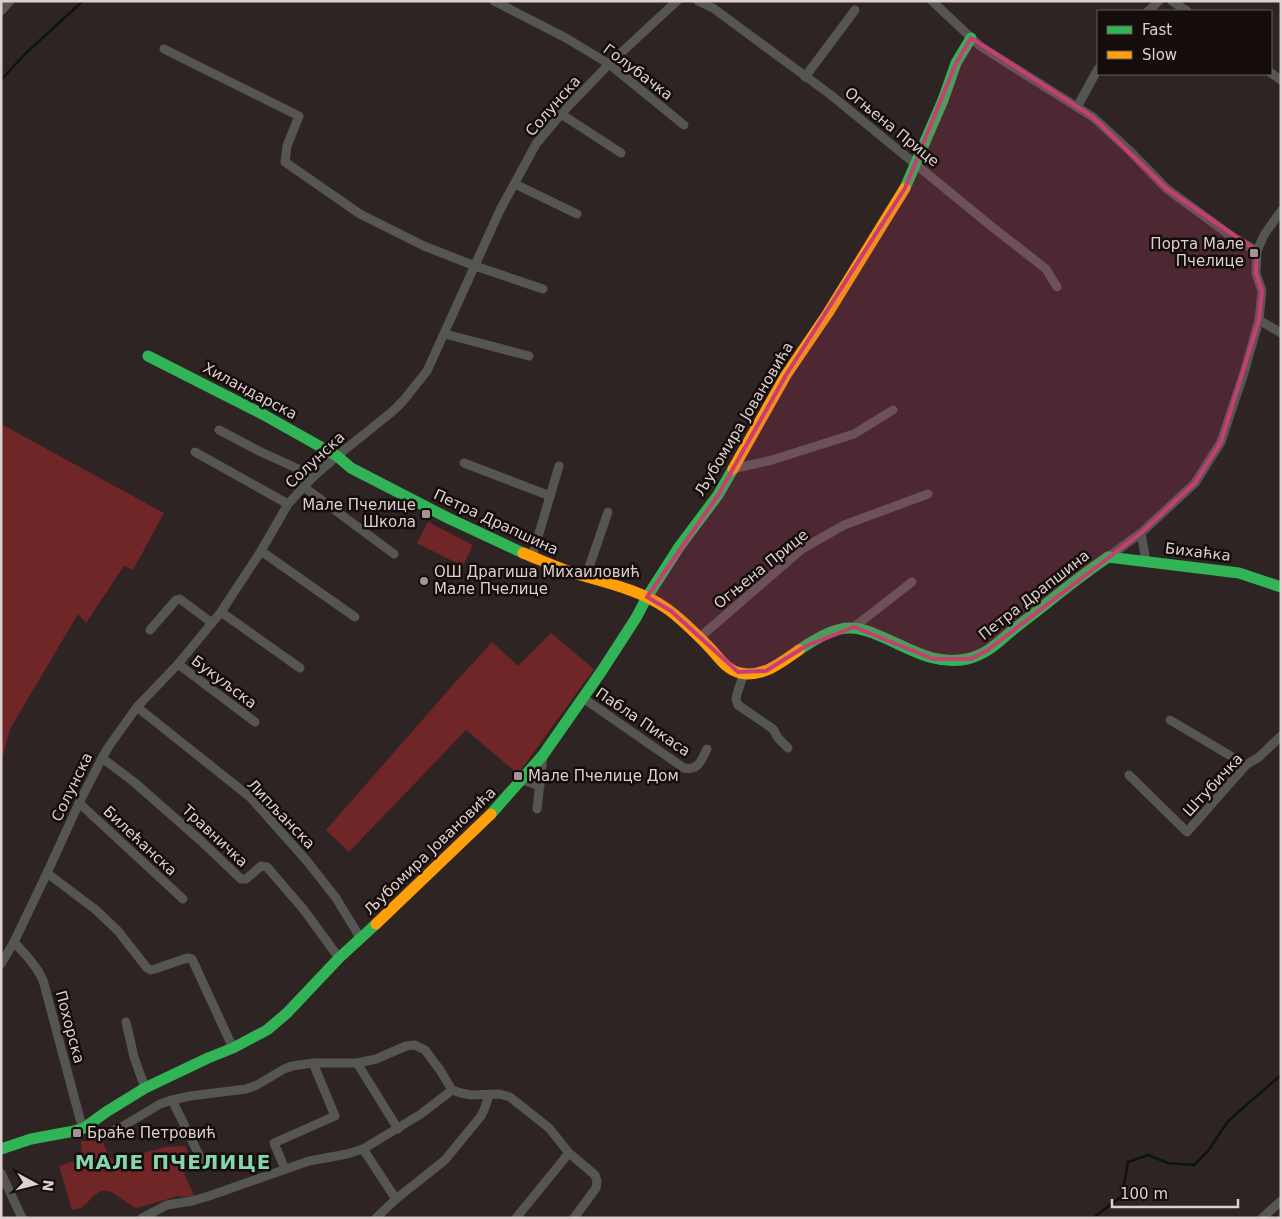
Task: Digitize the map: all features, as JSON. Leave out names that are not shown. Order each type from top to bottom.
[{"type":"street","points":[[1,11],[10,1]]},
{"type":"street","name":"Голубачка","points":[[494,1],[566,38],[610,64],[684,125]]},
{"type":"street","name":"Солунска","points":[[1,964],[14,942],[102,758],[137,707],[178,664],[222,612],[288,504],[314,476],[393,411],[427,371],[500,210],[536,144],[561,114],[676,1]]},
{"type":"street","name":"Огњена Прице","points":[[698,1],[713,8],[831,95],[1046,269],[1057,287]]},
{"type":"street","points":[[932,1],[980,46],[1093,117],[1167,189],[1234,238],[1257,251],[1264,235],[1281,211]]},
{"type":"street","points":[[1149,10],[1159,1]]},
{"type":"street","points":[[1172,1],[1186,10]]},
{"type":"street","points":[[806,77],[855,10]]},
{"type":"street","name":"Љубомира Јовановића","points":[[1,1149],[31,1139],[84,1128],[145,1088],[262,1034],[288,1013],[339,958],[362,939],[486,820],[520,782],[543,755],[601,672],[629,630],[646,597],[679,546],[718,495],[786,375],[828,313],[906,188],[943,100],[956,63],[971,38]]},
{"type":"street","points":[[164,49],[299,116],[287,146],[286,162],[360,214],[424,246],[543,289]]},
{"type":"street","points":[[1077,107],[1097,71]]},
{"type":"street","points":[[561,114],[621,153]]},
{"type":"street","points":[[515,184],[576,214]]},
{"type":"street","name":"Петра Драпшина","points":[[854,627],[866,630],[933,659],[951,661],[971,659],[988,650],[1022,622],[1141,533],[1195,483],[1221,442],[1259,320],[1262,291],[1256,273],[1257,251]]},
{"type":"street","points":[[1259,320],[1281,333]]},
{"type":"street","points":[[445,334],[529,356]]},
{"type":"street","name":"Хиландарска","points":[[148,356],[264,414],[337,456]]},
{"type":"street","points":[[732,469],[772,460],[854,434],[893,410]]},
{"type":"street","points":[[219,430],[260,452],[314,476]]},
{"type":"street","points":[[194,452],[288,504]]},
{"type":"street","name":"Петра Драпшина","points":[[337,456],[351,468],[486,536],[532,557],[646,597],[664,606],[700,638],[730,669],[744,673]]},
{"type":"street","points":[[464,463],[550,496]]},
{"type":"street","points":[[532,557],[559,466]]},
{"type":"street","points":[[304,487],[394,554]]},
{"type":"street","name":"Огњена Прице","points":[[700,638],[802,549],[844,524],[928,494]]},
{"type":"street","points":[[586,576],[608,512]]},
{"type":"street","points":[[1141,533],[1146,561]]},
{"type":"street","points":[[261,551],[355,617]]},
{"type":"street","name":"Бихаћка","points":[[1108,557],[1239,573],[1281,587]]},
{"type":"street","points":[[788,748],[778,738],[773,729],[738,705],[736,694],[744,673],[753,674],[766,671],[806,646],[841,628],[854,627],[912,582]]},
{"type":"street","points":[[150,630],[176,600],[180,599],[212,623]]},
{"type":"street","points":[[222,612],[300,668]]},
{"type":"street","name":"Букуљска","points":[[178,664],[255,722]]},
{"type":"street","name":"Пабла Пикаса","points":[[583,698],[684,768],[692,769],[696,767],[707,749]]},
{"type":"street","name":"Липљанска","points":[[137,707],[250,797],[307,861],[336,898],[362,939]]},
{"type":"street","points":[[1170,720],[1246,765]]},
{"type":"street","name":"Штубичка","points":[[1130,775],[1188,832],[1246,765],[1259,757],[1281,736]]},
{"type":"street","points":[[537,809],[543,755]]},
{"type":"street","name":"Травничка","points":[[102,758],[134,782],[241,879],[246,879],[261,866],[267,867],[304,910],[339,958]]},
{"type":"street","points":[[520,782],[526,781],[540,786]]},
{"type":"street","name":"Билећанска","points":[[79,803],[183,899]]},
{"type":"street","points":[[47,873],[96,910],[118,931],[147,968],[151,970],[184,958],[192,958],[233,1048]]},
{"type":"street","name":"Похорска","points":[[14,942],[38,969],[44,980],[80,1119],[84,1128]]},
{"type":"street","points":[[126,1022],[134,1057],[145,1088]]},
{"type":"street","points":[[84,1128],[97,1133],[112,1132],[150,1109],[172,1100],[246,1089],[257,1085],[284,1068],[300,1064],[357,1063],[376,1059],[406,1046],[415,1045],[426,1050],[452,1090],[471,1095],[498,1094],[510,1097],[549,1128],[569,1153],[595,1175],[597,1181],[596,1188],[574,1218]]},
{"type":"street","points":[[285,1169],[274,1143],[335,1116],[313,1063]]},
{"type":"street","points":[[357,1063],[398,1129]]},
{"type":"street","points":[[142,1218],[167,1205],[192,1201],[235,1188],[309,1161],[363,1149],[421,1114],[452,1090]]},
{"type":"street","points":[[376,1218],[396,1199],[445,1160],[481,1116],[489,1095]]},
{"type":"street","points":[[172,1100],[204,1166]]},
{"type":"street","points":[[363,1149],[396,1199]]},
{"type":"street","points":[[516,1218],[569,1153]]},
{"type":"street","points":[[1,1173],[22,1218]]},
{"type":"street","points":[[1262,1218],[1281,1201]]},
{"type":"highlighted area","points":[[971,38],[1093,117],[1167,189],[1257,251],[1256,273],[1262,291],[1259,320],[1221,442],[1195,483],[1141,533],[988,650],[971,659],[933,659],[854,627],[806,646],[766,671],[738,672],[671,611],[647,597],[718,495],[786,375],[905,188],[956,63]]},
{"type":"shaded area","points":[[1,424],[164,513],[133,570],[124,566],[86,623],[78,614],[10,729],[1,763]]},
{"type":"shaded area","points":[[428,522],[473,545],[463,566],[417,543]]},
{"type":"shaded area","points":[[551,633],[594,669],[518,774],[466,730],[349,852],[326,830],[492,642],[518,666]]},
{"type":"shaded area","points":[[102,1139],[109,1156],[117,1161],[121,1161],[134,1154],[166,1147],[185,1146],[191,1157],[183,1161],[185,1175],[194,1196],[179,1196],[136,1208],[111,1192],[103,1191],[96,1194],[81,1208],[72,1210],[59,1166],[82,1158],[81,1141]]},
{"type":"waterway","points":[[1,80],[27,52],[83,1]]},
{"type":"waterway","points":[[1093,1218],[1122,1196],[1128,1162],[1148,1155],[1168,1163],[1194,1165],[1208,1151],[1228,1121],[1281,1075]]},
{"type":"traffic: fast","points":[[905,188],[943,100],[956,63],[971,38]]},
{"type":"traffic: fast","points":[[148,356],[264,415],[337,456],[351,468],[448,518],[523,553]]},
{"type":"traffic: fast","points":[[491,814],[543,755],[601,672],[679,547],[718,495],[733,469]]},
{"type":"traffic: fast","points":[[799,650],[831,632],[851,628],[870,632],[933,658],[955,661],[974,657],[992,647],[1108,557],[1239,573],[1281,587]]},
{"type":"traffic: fast","points":[[1,1149],[31,1139],[84,1128],[145,1088],[233,1048],[267,1030],[287,1013],[339,958],[376,924]]},
{"type":"traffic: slow","points":[[733,469],[786,375],[828,313],[905,188]]},
{"type":"traffic: slow","points":[[523,553],[570,572],[645,596],[656,602],[683,621],[723,662],[731,669],[740,673],[757,673],[772,668],[799,650]]},
{"type":"traffic: slow","points":[[376,924],[491,814]]},
{"type":"place","name":"Порта Мале Пчелице","points":[[1254,253]]},
{"type":"place","name":"Мале Пчелице Школа","points":[[426,514]]},
{"type":"place","name":"ОШ Драгиша Михаиловић Мале Пчелице","points":[[424,581]]},
{"type":"place","name":"Мале Пчелице Дом","points":[[518,776]]},
{"type":"place","name":"Браће Петровић","points":[[77,1133]]},
{"type":"district","name":"МАЛЕ ПЧЕЛИЦЕ","points":[[173,1162]]}]
